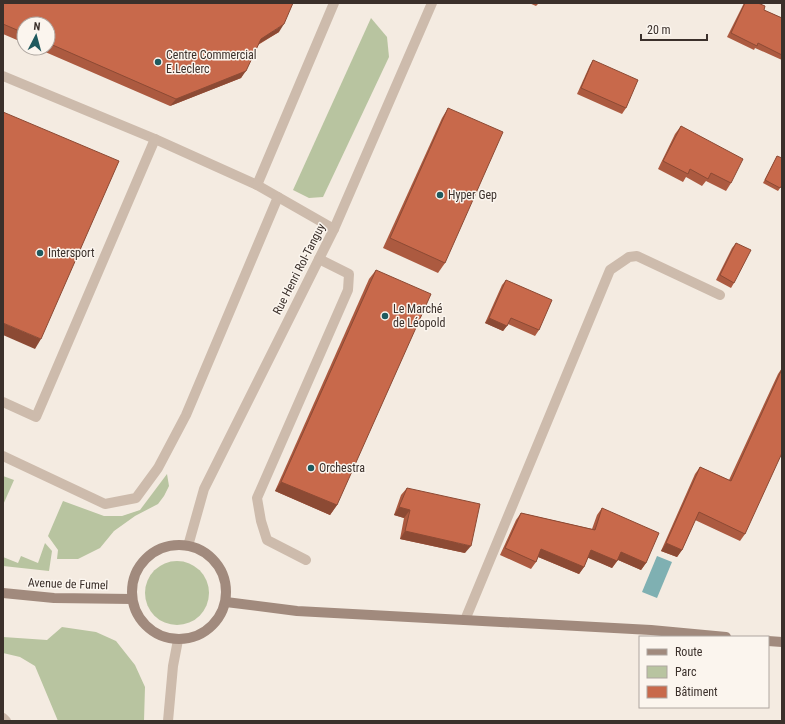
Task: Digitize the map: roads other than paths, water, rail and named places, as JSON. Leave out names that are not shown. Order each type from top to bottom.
[{"type":"main road","points":[[173,545],[188,546],[202,550],[214,560],[223,573],[227,587],[226,602],[222,615],[214,626],[203,634],[191,639],[178,640],[162,637],[147,628],[137,615],[132,599],[133,584],[137,570],[146,558],[159,550],[173,545]]},
{"type":"main road","name":"Avenue de Fumel","points":[[3,594],[54,598],[132,599]]},
{"type":"main road","points":[[226,602],[297,611],[651,630],[715,636]]},
{"type":"main road","points":[[769,641],[782,642]]},
{"type":"street","points":[[257,185],[334,3]]},
{"type":"street","name":"Rue Henri Rol-Tanguy","points":[[188,546],[204,489],[334,229],[432,3]]},
{"type":"street","points":[[3,76],[155,139],[257,185],[334,229]]},
{"type":"street","points":[[3,402],[36,417],[155,139]]},
{"type":"street","points":[[3,456],[105,504],[136,498],[158,468],[186,415],[278,197]]},
{"type":"street","points":[[465,620],[610,270],[629,257],[638,256],[720,295]]},
{"type":"street","points":[[306,560],[267,540],[261,521],[257,498],[348,290],[349,274],[319,259]]},
{"type":"street","points":[[168,721],[173,666],[178,640]]},
{"type":"street","points":[[3,718],[6,721]]},
{"type":"water","points":[[657,556],[672,562],[657,598],[642,592]]},
{"type":"place","name":"Centre Commercial E.Leclerc","points":[[158,62]]},
{"type":"place","name":"Hyper Gep","points":[[440,195]]},
{"type":"place","name":"Intersport","points":[[40,253]]},
{"type":"place","name":"Le Marché de Léopold","points":[[385,316]]},
{"type":"place","name":"Orchestra","points":[[311,468]]}]
